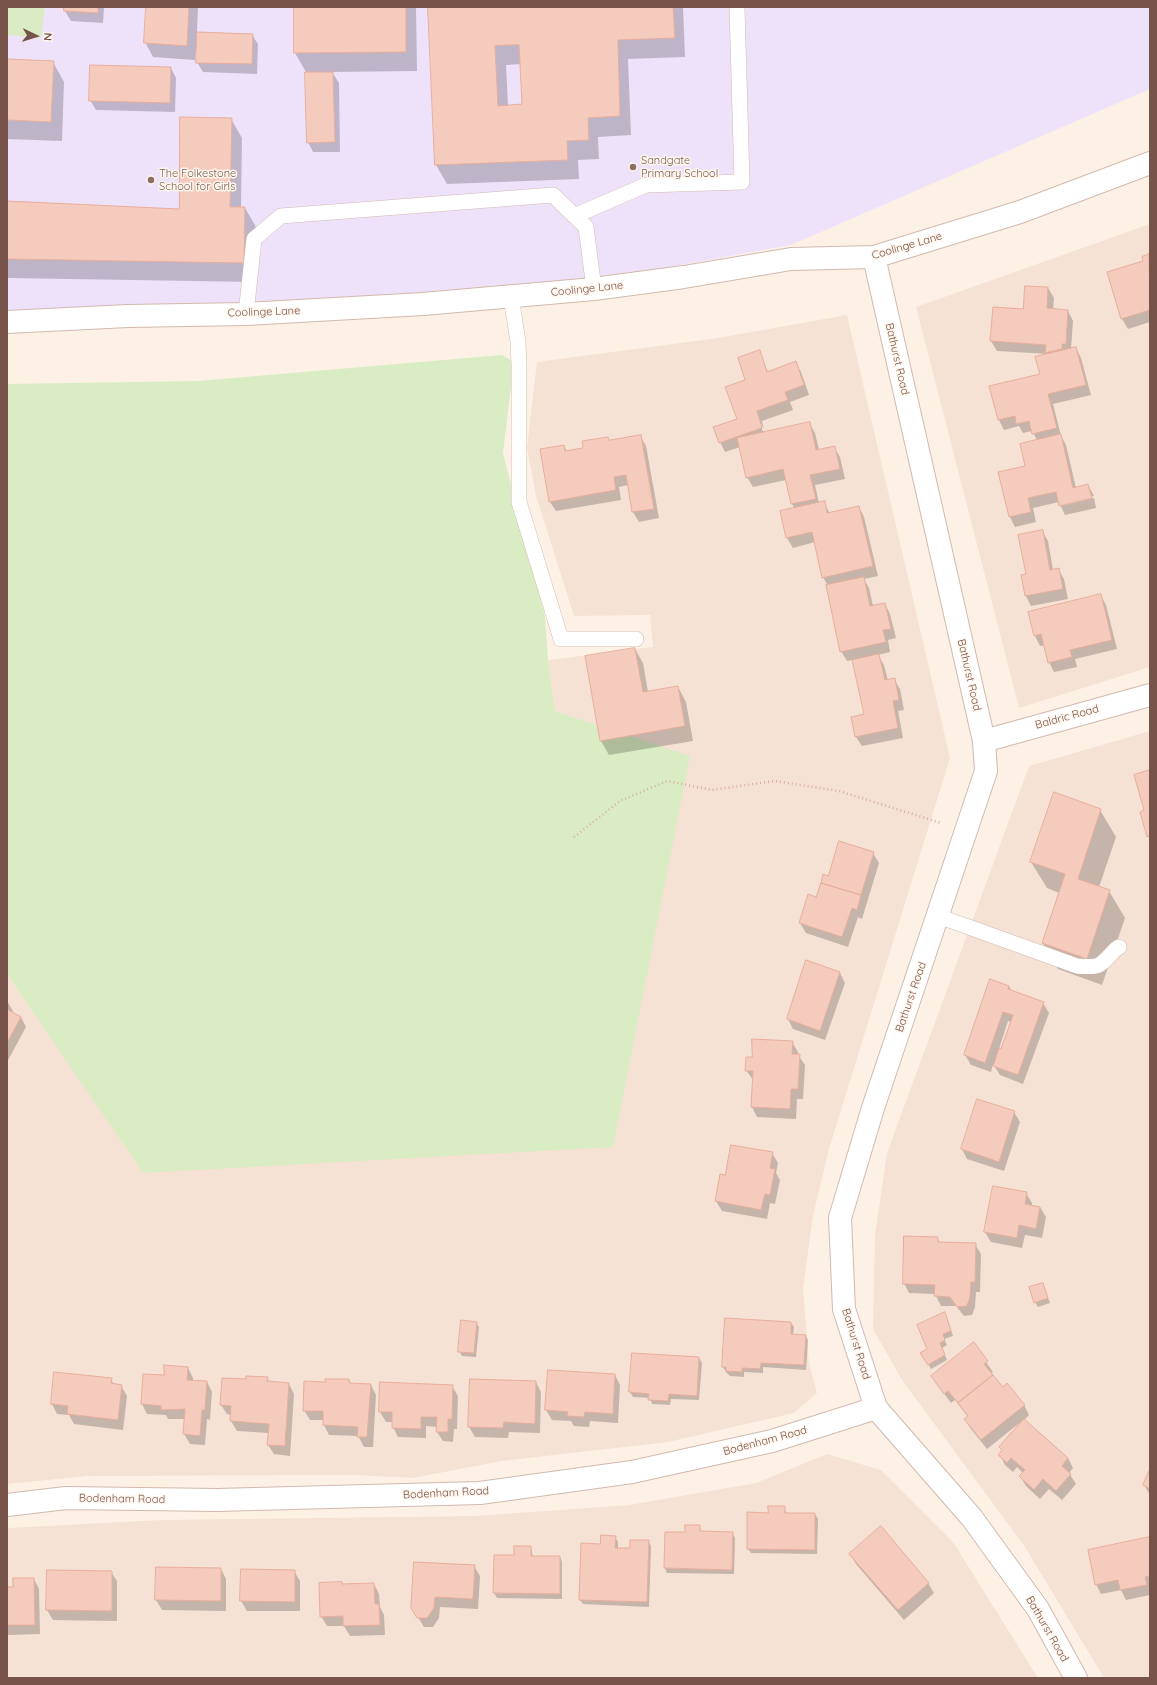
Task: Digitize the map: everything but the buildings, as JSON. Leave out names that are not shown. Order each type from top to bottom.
[{"type":"street","name":"Coolinge Lane","points":[[7,322],[128,316],[246,314],[423,304],[594,289],[684,277],[790,259],[874,257],[1020,212],[1150,163]]},
{"type":"street","name":"Bathurst Road","points":[[874,257],[984,740],[986,771],[873,1108],[840,1218],[844,1308],[876,1408],[972,1518],[1038,1609],[1076,1678]]},
{"type":"street","name":"Baldric Road","points":[[984,740],[1150,695]]},
{"type":"street","name":"Bodenham Road","points":[[7,1505],[66,1498],[217,1500],[480,1493],[632,1472],[772,1441],[876,1408]]},
{"type":"lane","points":[[574,216],[646,185],[742,182],[737,7]]},
{"type":"lane","points":[[246,314],[254,239],[281,216],[552,195],[586,227],[594,289]]},
{"type":"lane","points":[[511,296],[518,350],[519,502],[561,639],[636,638]]},
{"type":"lane","points":[[938,916],[1077,966],[1092,968],[1099,966],[1116,949],[1120,947]]},
{"type":"path","points":[[574,837],[620,801],[667,781],[712,790],[775,781],[839,791],[939,822],[965,834]]},
{"type":"shaded area","name":"Sandgate Primary School","points":[[7,7],[1150,7],[1150,89],[791,245],[664,268],[434,296],[295,308],[7,310]]},
{"type":"shaded area","points":[[1150,224],[1150,667],[1019,708],[916,307]]},
{"type":"shaded area","points":[[847,315],[950,758],[829,1149],[813,1216],[803,1289],[809,1363],[817,1393],[794,1413],[668,1442],[502,1461],[413,1478],[354,1475],[88,1476],[7,1484],[7,974],[143,1172],[690,757],[555,711],[548,660],[653,647],[650,615],[574,616],[536,496],[527,448],[537,362],[718,338]]},
{"type":"shaded area","points":[[1150,731],[1150,1678],[1104,1678],[1025,1547],[902,1380],[873,1329],[875,1235],[887,1153],[1029,766]]},
{"type":"shaded area","points":[[827,1454],[881,1470],[953,1542],[1038,1678],[7,1678],[7,1528],[161,1520],[476,1516],[629,1505],[756,1483]]},
{"type":"green space","points":[[7,7],[45,7],[41,38],[7,35]]},
{"type":"green space","points":[[502,355],[514,362],[503,453],[545,617],[548,660],[555,711],[690,756],[613,1147],[143,1173],[7,974],[7,384],[198,381]]},
{"type":"place","name":"Sandgate Primary School","points":[[633,167]]},
{"type":"place","name":"The Folkestone School for Girls","points":[[151,180]]}]
